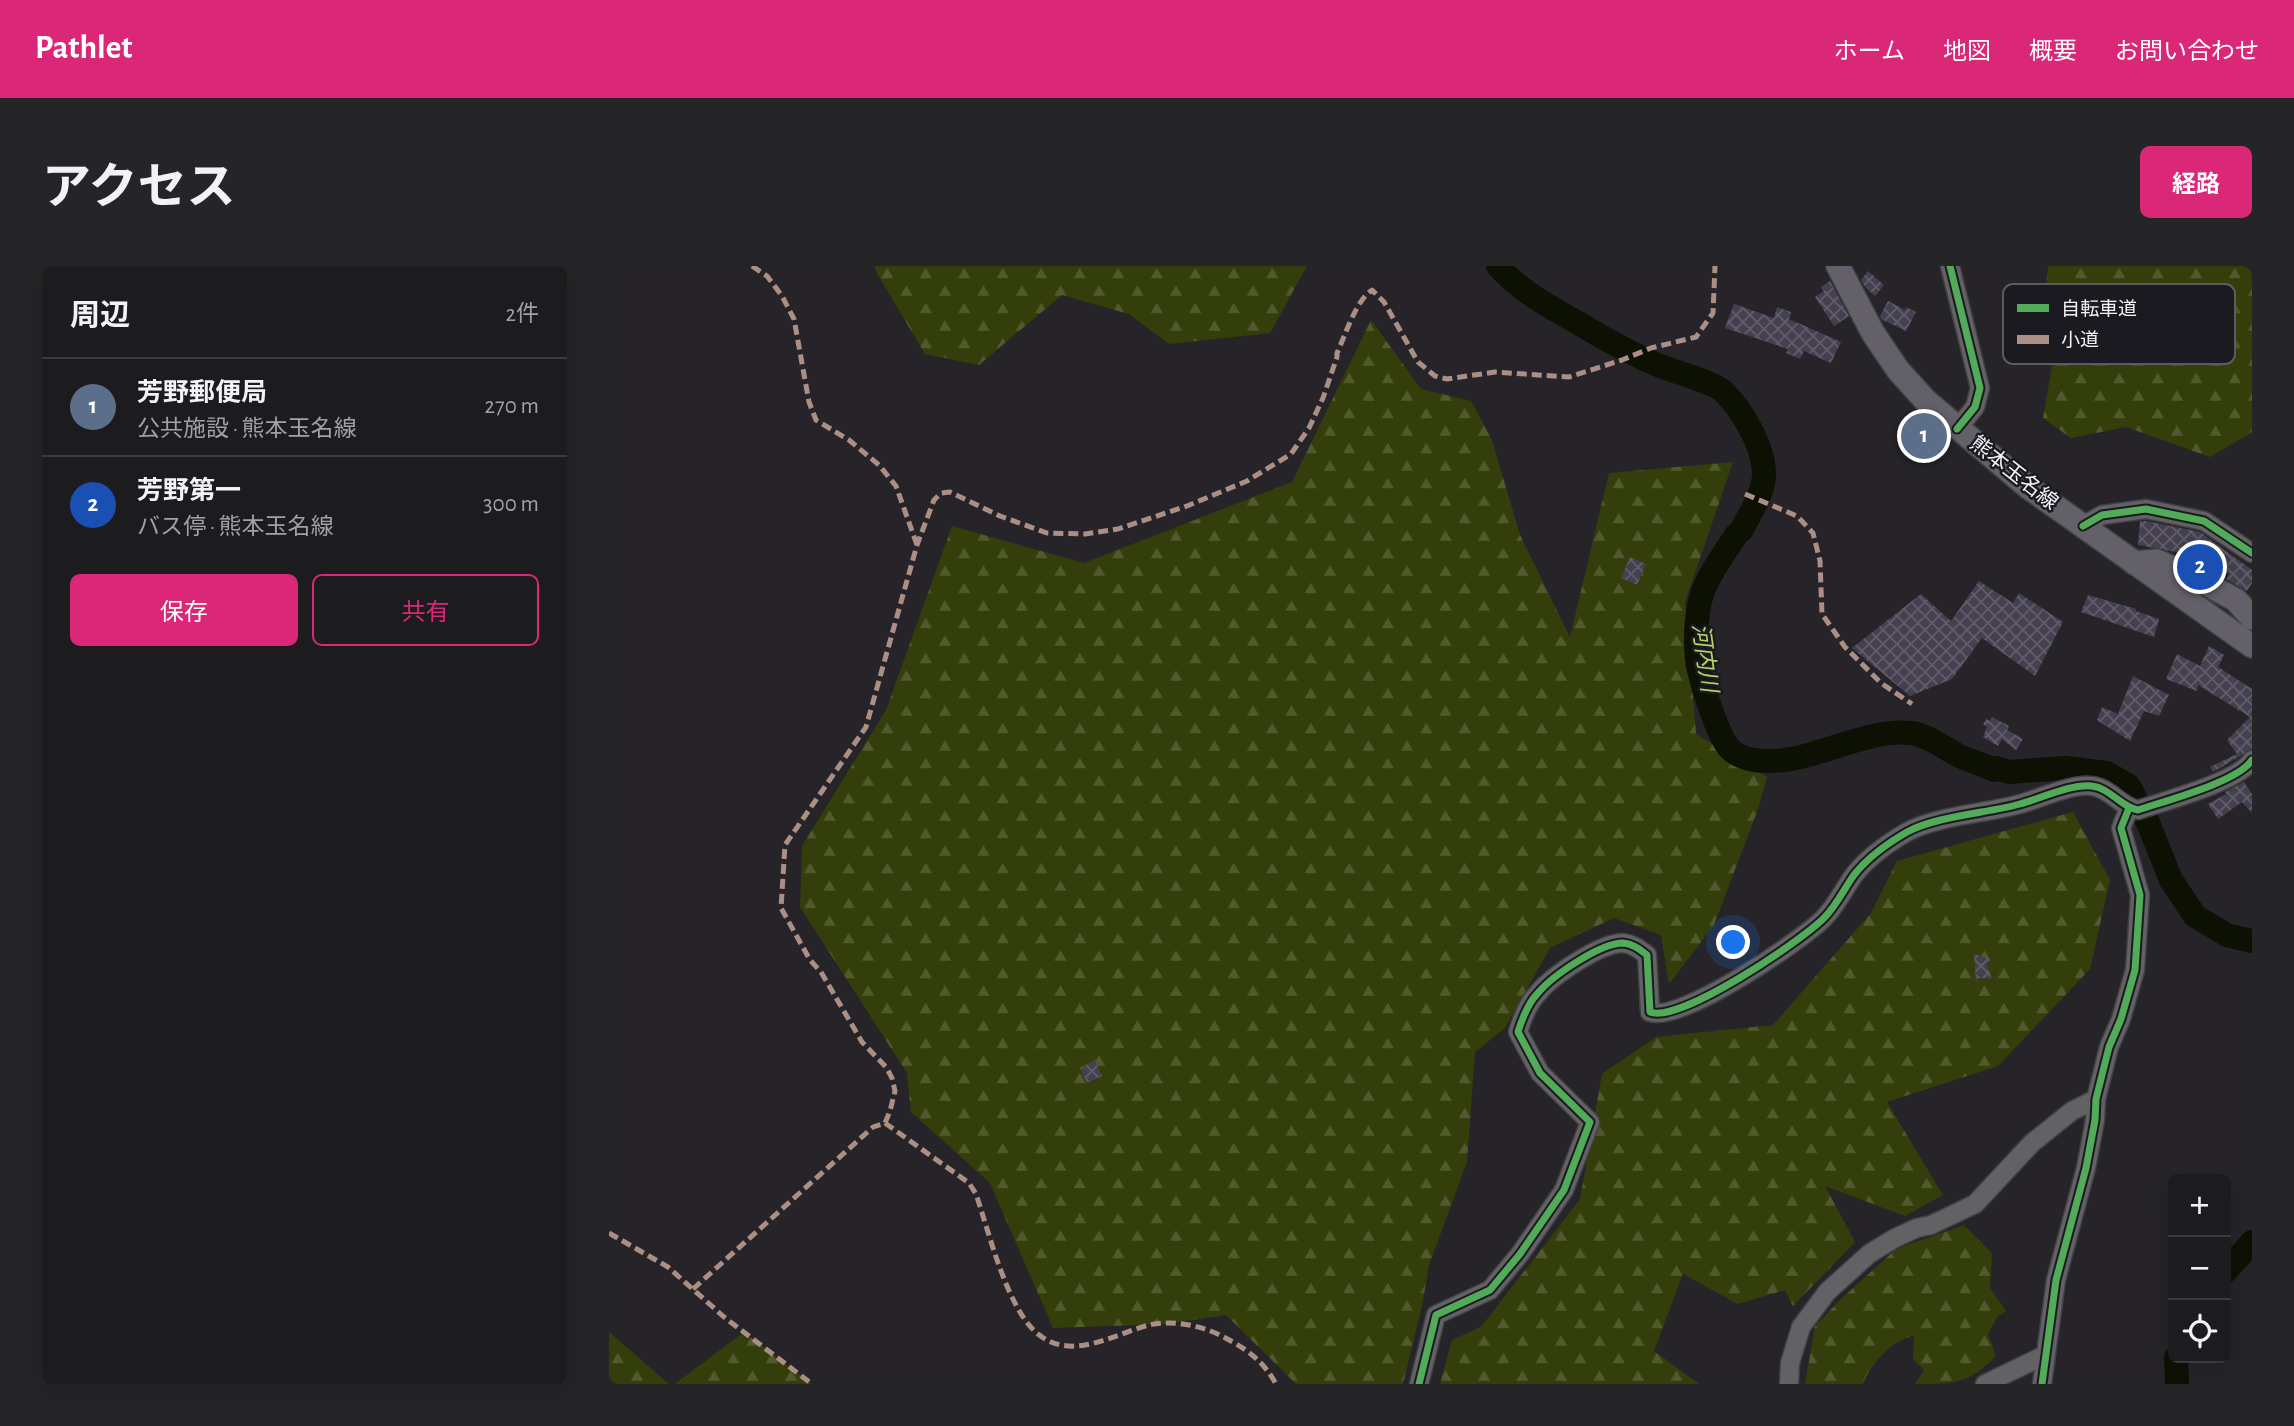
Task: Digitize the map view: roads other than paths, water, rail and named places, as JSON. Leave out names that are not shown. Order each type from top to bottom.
[{"type":"main road","name":"熊本玉名線","points":[[1838,266],[1873,332],[1898,370],[1925,401],[2028,487],[2252,646]]},
{"type":"main road","points":[[2134,563],[2157,561],[2199,580],[2236,600],[2252,618]]},
{"type":"street","points":[[1950,266],[1980,388],[1975,407],[1957,429]]},
{"type":"street","points":[[2083,526],[2102,515],[2146,509],[2204,521],[2252,553]]},
{"type":"street","points":[[1419,1384],[1436,1314],[1490,1290],[1520,1254],[1564,1190],[1590,1122],[1541,1073],[1518,1032],[1522,1018],[1538,992],[1579,960],[1598,949],[1621,943],[1633,945],[1647,955],[1650,1012],[1657,1015],[1667,1013],[1715,992],[1795,943],[1825,917],[1856,872],[1876,853],[1910,830],[1946,819],[2092,786],[2105,791],[2129,808],[2138,810],[2218,782],[2248,767],[2252,761]]},
{"type":"street","points":[[2042,1384],[2056,1280],[2086,1168],[2095,1120],[2096,1098],[2109,1047],[2121,1019],[2135,970],[2140,895],[2121,828],[2129,808]]},
{"type":"street","points":[[1789,1384],[1790,1363],[1801,1327],[1827,1292],[1869,1254],[1975,1204],[2032,1143],[2072,1111],[2096,1098]]},
{"type":"street","points":[[1985,1384],[2045,1355]]},
{"type":"waterway","name":"河内川","points":[[1498,266],[1516,284],[1536,298],[1609,341],[1639,357],[1704,381],[1724,392],[1738,408],[1756,440],[1763,462],[1762,487],[1741,531],[1709,578],[1701,597],[1697,626],[1696,653],[1701,679],[1715,720],[1730,749],[1748,759],[1774,761],[1814,754],[1871,736],[1911,733],[1994,770],[1996,768],[2010,772],[2065,768],[2107,773],[2129,786],[2149,825],[2171,880],[2195,916],[2227,935],[2252,941]]},
{"type":"waterway","name":"河内川","points":[[2231,1265],[2252,1242]]},
{"type":"waterway","name":"河内川","points":[[2176,1363],[2177,1384]]},
{"type":"place","name":"芳野郵便局","points":[[1924,436]]},
{"type":"place","name":"芳野第一","points":[[2200,567]]}]
